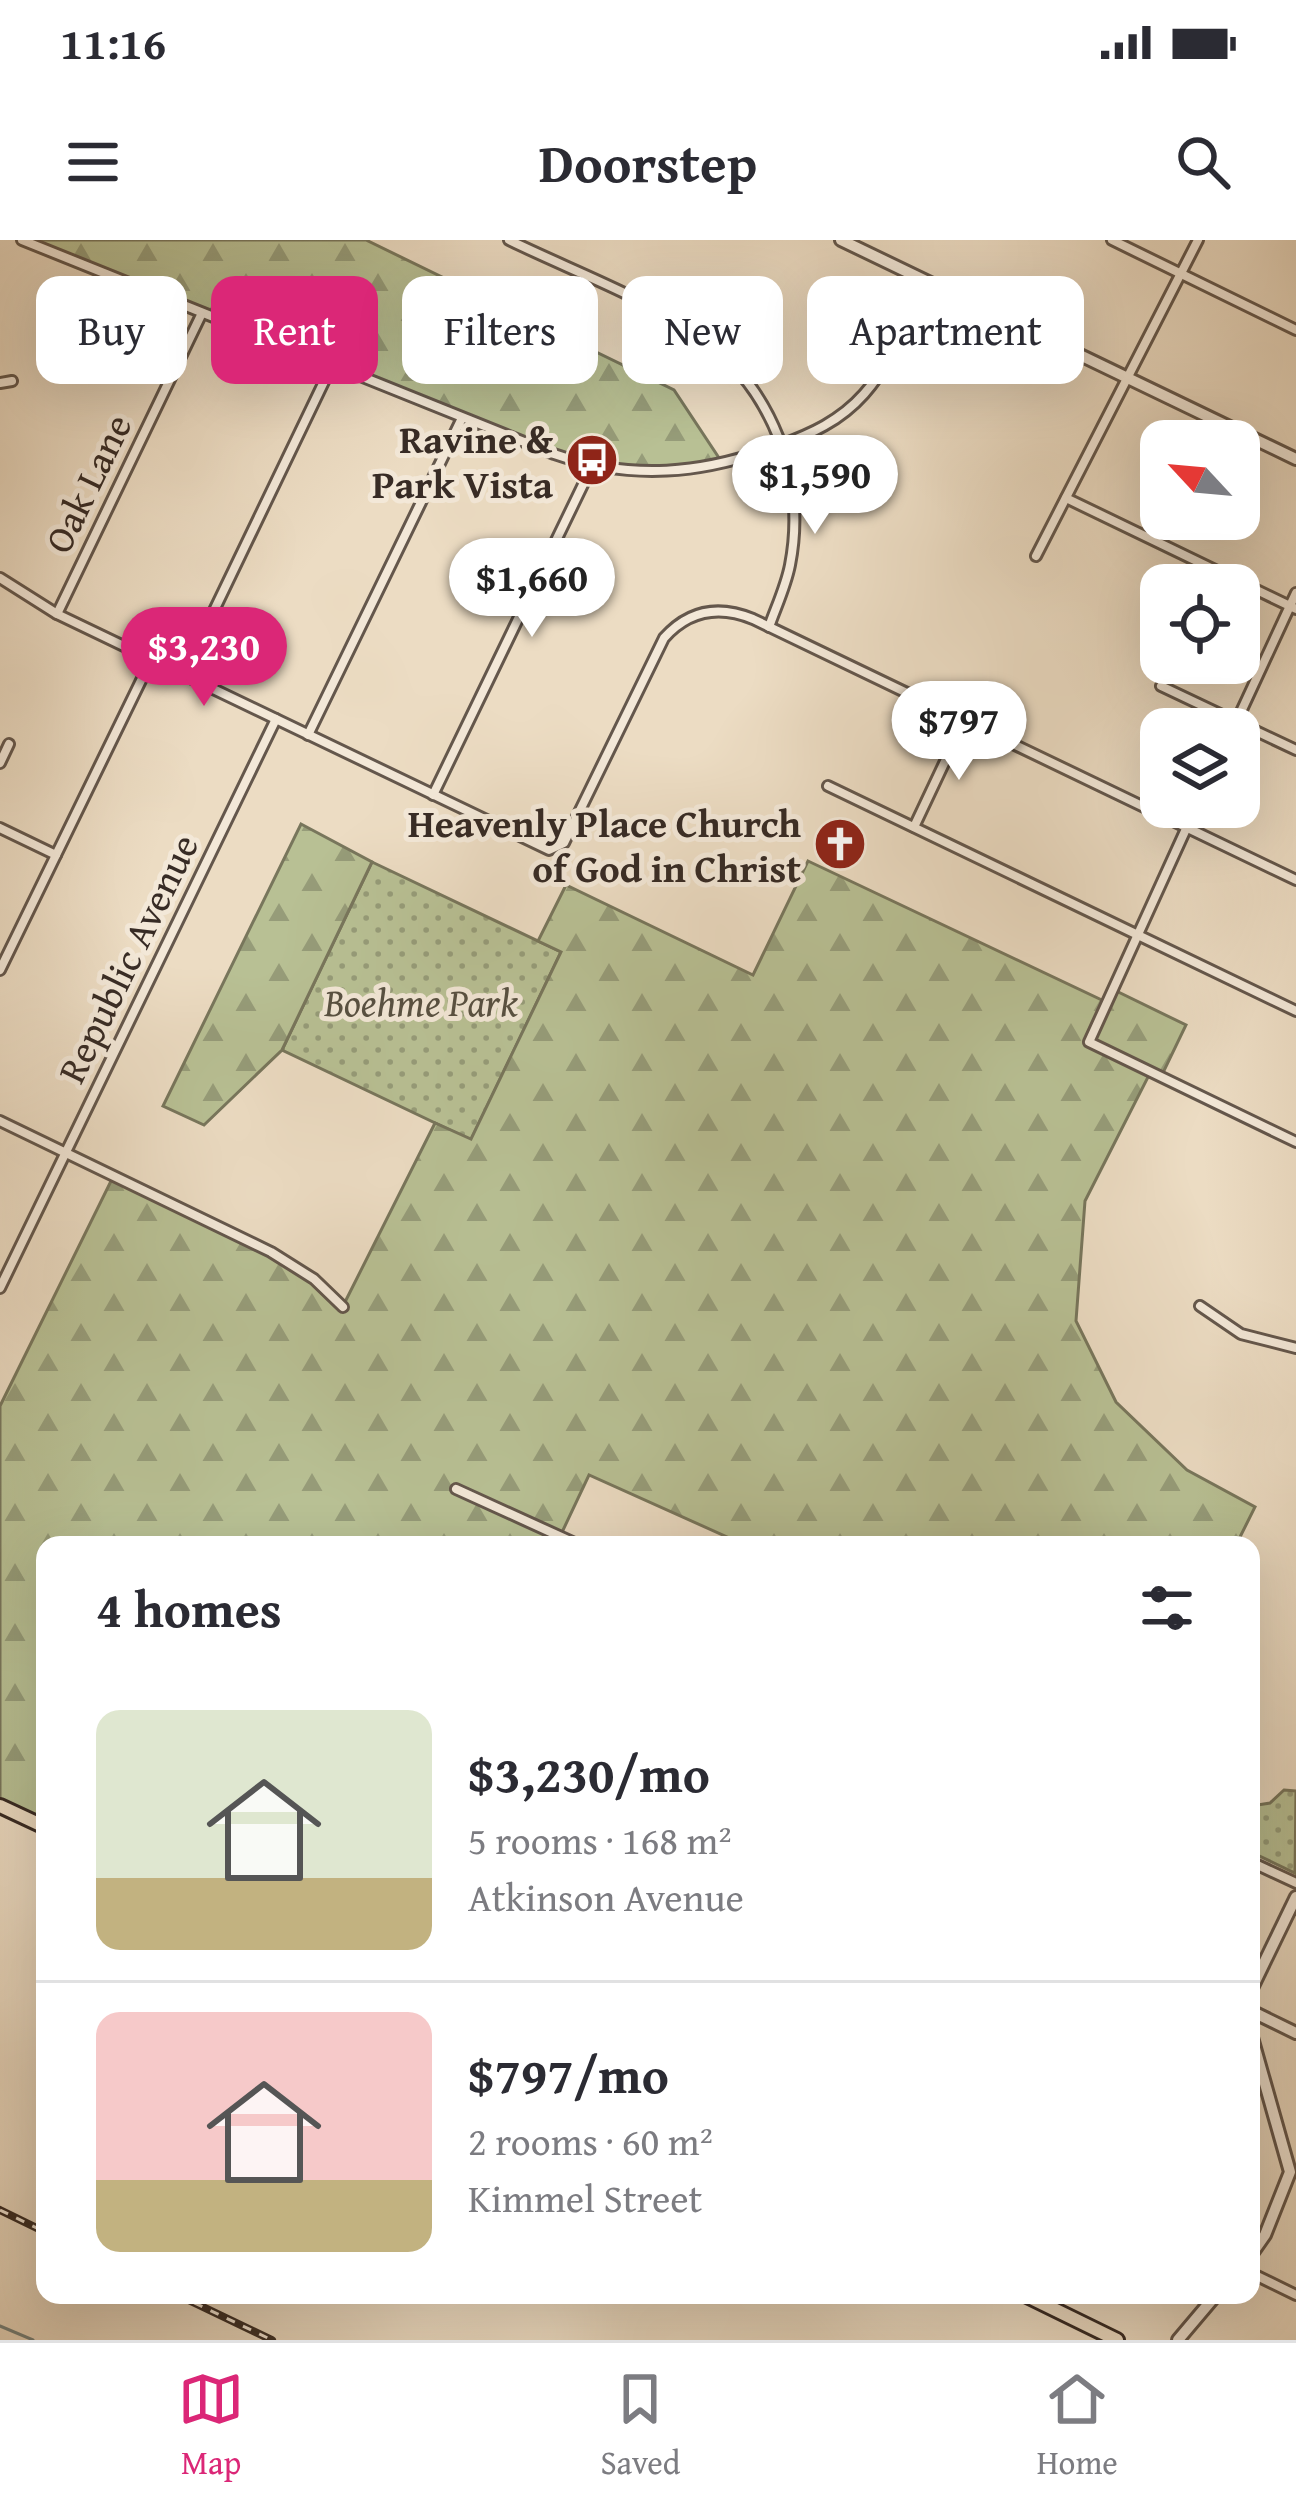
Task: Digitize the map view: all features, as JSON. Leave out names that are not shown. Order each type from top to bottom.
[{"type":"main road","points":[[0,1806],[36,1823]]},
{"type":"main road","points":[[1043,2304],[1117,2340]]},
{"type":"street","points":[[22,240],[211,317]]},
{"type":"street","points":[[508,240],[695,332],[754,391],[781,445],[791,480],[794,534],[785,583],[769,627]]},
{"type":"street","points":[[841,240],[917,276]]},
{"type":"street","points":[[1112,240],[1296,330]]},
{"type":"street","points":[[1036,556],[1198,240]]},
{"type":"street","name":"Oak Lane","points":[[57,614],[202,313]]},
{"type":"street","points":[[1084,357],[1296,459]]},
{"type":"street","points":[[0,382],[12,381]]},
{"type":"street","points":[[183,675],[323,384]]},
{"type":"street","points":[[378,384],[592,466],[636,473],[723,464],[781,445],[826,426],[871,384]]},
{"type":"street","points":[[308,735],[462,418]]},
{"type":"street","points":[[433,795],[592,466]]},
{"type":"street","points":[[1066,498],[1293,607]]},
{"type":"street","points":[[0,578],[57,614],[545,849],[555,850],[564,842],[657,649],[673,628],[691,616],[719,610],[769,627],[1140,805]]},
{"type":"street","points":[[1242,708],[1296,593]]},
{"type":"street","points":[[0,970],[151,660]]},
{"type":"street","points":[[1161,686],[1202,708]]},
{"type":"street","name":"Republic Avenue","points":[[0,1288],[276,719]]},
{"type":"street","points":[[914,827],[964,721]]},
{"type":"street","points":[[1260,735],[1296,750]]},
{"type":"street","points":[[0,763],[9,745]]},
{"type":"street","points":[[828,786],[1296,1012]]},
{"type":"street","points":[[0,828],[56,855]]},
{"type":"street","points":[[1186,828],[1089,1042],[1296,1142]]},
{"type":"street","points":[[1188,828],[1296,880]]},
{"type":"street","points":[[0,1121],[271,1252],[314,1279],[343,1307]]},
{"type":"street","points":[[1200,1306],[1241,1334],[1296,1348]]},
{"type":"street","points":[[456,1489],[550,1536]]},
{"type":"street","points":[[1260,1866],[1296,1883]]},
{"type":"street","points":[[1260,1971],[1296,1897]]},
{"type":"street","points":[[1260,2015],[1296,2033]]},
{"type":"street","points":[[1260,2066],[1290,2172],[1260,2242]]},
{"type":"street","points":[[1260,2277],[1296,2295]]},
{"type":"street","points":[[1178,2340],[1208,2304]]},
{"type":"green space","points":[[22,240],[366,240],[440,276],[402,276],[402,384],[598,384],[598,353],[622,365],[622,384],[662,384],[674,390],[723,464],[680,472],[576,462],[378,383],[378,276],[211,276],[211,316],[187,306],[187,276],[112,276]]},
{"type":"green space","points":[[301,824],[372,862],[282,1050],[204,1125],[163,1106]]},
{"type":"green space","points":[[808,861],[1104,1001],[1110,988],[1186,1025],[1161,1077],[1150,1073],[1085,1201],[1076,1321],[1116,1402],[1187,1470],[1255,1507],[1240,1536],[725,1536],[589,1475],[560,1536],[36,1536],[36,1823],[0,1806],[0,1406],[113,1177],[294,1264],[343,1306],[435,1123],[471,1139],[561,952],[538,941],[566,885],[753,975]]},
{"type":"green space","name":"Boehme Park","points":[[372,862],[561,952],[471,1140],[282,1050]]},
{"type":"green space","points":[[1284,1790],[1296,1791],[1295,1873],[1260,1856],[1260,1805],[1270,1803]]},
{"type":"waterway","points":[[0,2326],[33,2340]]},
{"type":"railway","points":[[0,2210],[36,2228]]},
{"type":"railway","points":[[197,2304],[272,2340]]},
{"type":"place","name":"Ravine & Park Vista","points":[[592,460]]},
{"type":"place","name":"Heavenly Place Church of God in Christ","points":[[840,844]]}]
